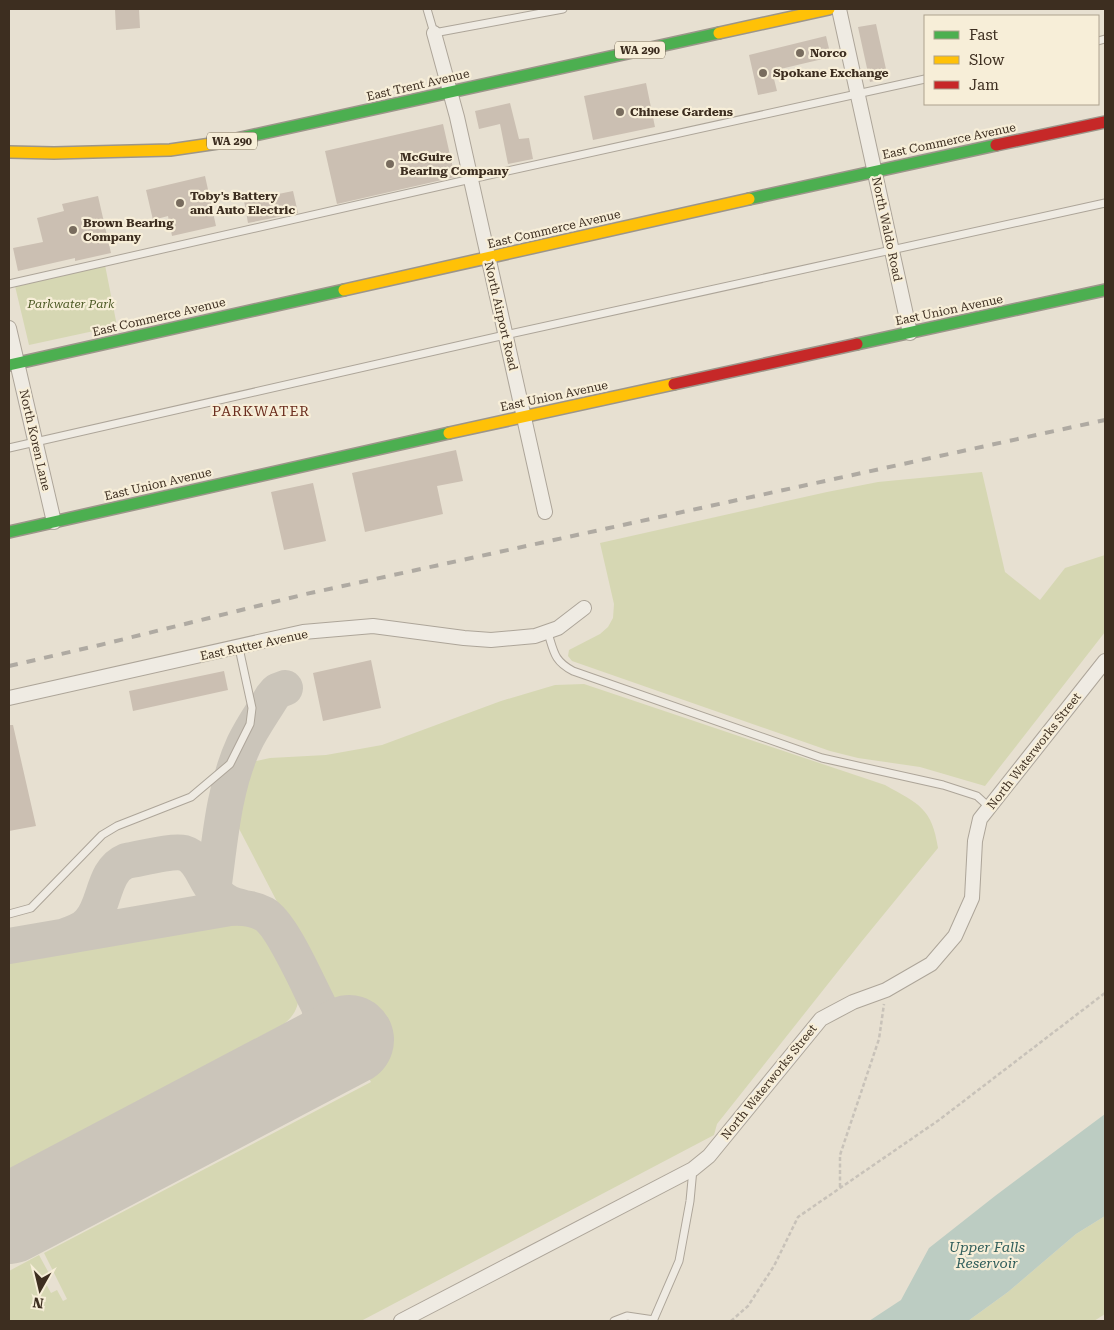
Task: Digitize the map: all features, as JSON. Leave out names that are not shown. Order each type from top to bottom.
[{"type":"street","name":"East Trent Avenue","points":[[9,152],[54,154],[170,150],[239,140],[451,91],[829,9]]},
{"type":"street","name":"North Waldo Road","points":[[839,9],[910,333]]},
{"type":"street","name":"North Airport Road","points":[[434,33],[451,91],[546,512]]},
{"type":"street","name":"East Commerce Avenue","points":[[13,364],[874,171],[1105,122]]},
{"type":"street","name":"East Union Avenue","points":[[9,532],[524,416],[1105,290]]},
{"type":"street","name":"North Koren Lane","points":[[9,328],[13,364],[35,442],[54,522]]},
{"type":"street","name":"East Rutter Avenue","points":[[9,698],[239,648],[303,632],[373,626],[464,638],[491,640],[519,638],[548,633],[569,622],[584,608]]},
{"type":"street","name":"North Waterworks Street","points":[[401,1321],[693,1169],[709,1156],[821,1019],[853,1002],[886,990],[931,964],[955,936],[972,898],[975,841],[980,819],[1105,661]]},
{"type":"lane","points":[[427,9],[434,33],[564,9]]},
{"type":"lane","points":[[9,284],[470,179],[924,79]]},
{"type":"lane","points":[[9,448],[505,335],[1105,203]]},
{"type":"lane","points":[[548,633],[555,657],[561,664],[573,671],[822,758],[927,781],[977,796],[990,806]]},
{"type":"lane","points":[[9,914],[31,908],[102,835],[117,826],[191,797],[230,764],[250,724],[252,708],[239,648]]},
{"type":"lane","points":[[614,1321],[626,1316],[653,1320],[679,1260],[690,1201],[693,1169]]},
{"type":"path","points":[[840,1188],[840,1155],[879,1039],[886,990]]},
{"type":"path","points":[[731,1321],[748,1306],[774,1266],[798,1217],[939,1120],[1105,992]]},
{"type":"green space","name":"Parkwater Park","points":[[105,265],[117,326],[29,345],[15,286]]},
{"type":"green space","points":[[982,472],[1005,572],[1040,600],[1065,568],[1105,555],[1105,632],[985,786],[920,767],[858,758],[830,751],[572,661],[568,656],[569,650],[600,634],[608,627],[613,618],[614,604],[600,543],[878,482]]},
{"type":"green space","points":[[584,684],[885,785],[915,803],[928,815],[932,824],[938,848],[717,1124],[714,1135],[361,1321],[9,1321],[9,1271],[39,1255],[51,1277],[44,1280],[51,1293],[57,1290],[63,1301],[67,1299],[44,1253],[371,1082],[235,821],[240,784],[247,763],[270,758],[326,755],[382,745],[501,701],[555,685]]},
{"type":"green space","points":[[240,916],[258,920],[265,926],[299,992],[294,1014],[284,1024],[9,1169],[9,956]]},
{"type":"green space","points":[[1105,1216],[1105,1314],[1094,1321],[968,1321],[1008,1292],[1076,1234]]},
{"type":"water","name":"Upper Falls Reservoir","points":[[1105,1114],[1105,1216],[1076,1234],[1008,1292],[968,1321],[869,1321],[901,1300],[929,1248]]},
{"type":"building","points":[[115,9],[139,9],[140,28],[116,30]]},
{"type":"building","points":[[876,24],[888,78],[870,82],[858,27]]},
{"type":"building","points":[[826,36],[831,57],[772,71],[777,91],[758,95],[749,55]]},
{"type":"building","name":"Chinese Gardens","points":[[646,83],[655,127],[593,140],[584,96]]},
{"type":"building","points":[[510,103],[519,139],[529,138],[533,159],[508,164],[500,124],[479,129],[475,111]]},
{"type":"building","name":"McGuire Bearing Company","points":[[443,124],[455,177],[337,204],[325,151]]},
{"type":"building","name":"Toby's Battery and Auto Electric","points":[[205,176],[216,226],[172,236],[168,216],[153,220],[146,190]]},
{"type":"building","points":[[293,191],[298,213],[248,223],[244,201]]},
{"type":"building","name":"Brown Bearing Company","points":[[98,196],[111,253],[75,261],[75,258],[18,271],[13,248],[43,242],[37,218],[64,211],[62,204]]},
{"type":"building","points":[[456,450],[463,481],[437,486],[443,514],[365,532],[352,473]]},
{"type":"building","points":[[313,483],[326,541],[284,550],[271,492]]},
{"type":"building","points":[[371,660],[381,708],[323,721],[313,673]]},
{"type":"building","points":[[224,671],[228,690],[133,711],[129,691]]},
{"type":"building","points":[[9,725],[13,725],[36,826],[9,831]]},
{"type":"taxiway","points":[[213,891],[223,816],[237,761],[247,738],[272,697],[277,691],[285,688]]},
{"type":"taxiway","points":[[65,936],[84,928],[89,923],[99,908],[112,873],[118,866],[126,861],[164,854],[179,852],[192,857],[198,863],[219,897],[241,907]]},
{"type":"taxiway","points":[[9,946],[230,908],[256,910],[271,920],[279,930],[302,970],[319,1006],[320,1029],[313,1050],[305,1063]]},
{"type":"runway","points":[[9,1219],[349,1040]]},
{"type":"railway","points":[[9,666],[306,594],[1105,420]]},
{"type":"traffic: fast","points":[[218,143],[719,33]]},
{"type":"traffic: fast","points":[[749,199],[996,145]]},
{"type":"traffic: fast","points":[[9,365],[344,290]]},
{"type":"traffic: fast","points":[[857,344],[1105,290]]},
{"type":"traffic: fast","points":[[9,532],[449,433]]},
{"type":"traffic: slow","points":[[719,33],[829,9]]},
{"type":"traffic: slow","points":[[9,152],[54,153],[170,150],[218,143]]},
{"type":"traffic: slow","points":[[344,290],[749,199]]},
{"type":"traffic: slow","points":[[449,433],[674,384]]},
{"type":"traffic: jam","points":[[996,145],[1105,122]]},
{"type":"traffic: jam","points":[[674,384],[857,344]]},
{"type":"place","name":"Norco","points":[[800,53]]},
{"type":"place","name":"Spokane Exchange","points":[[763,73]]},
{"type":"place","name":"Chinese Gardens","points":[[620,112]]},
{"type":"place","name":"McGuire Bearing Company","points":[[390,164]]},
{"type":"place","name":"Toby's Battery and Auto Electric","points":[[180,203]]},
{"type":"place","name":"Brown Bearing Company","points":[[73,230]]},
{"type":"district","name":"PARKWATER","points":[[261,411]]}]
